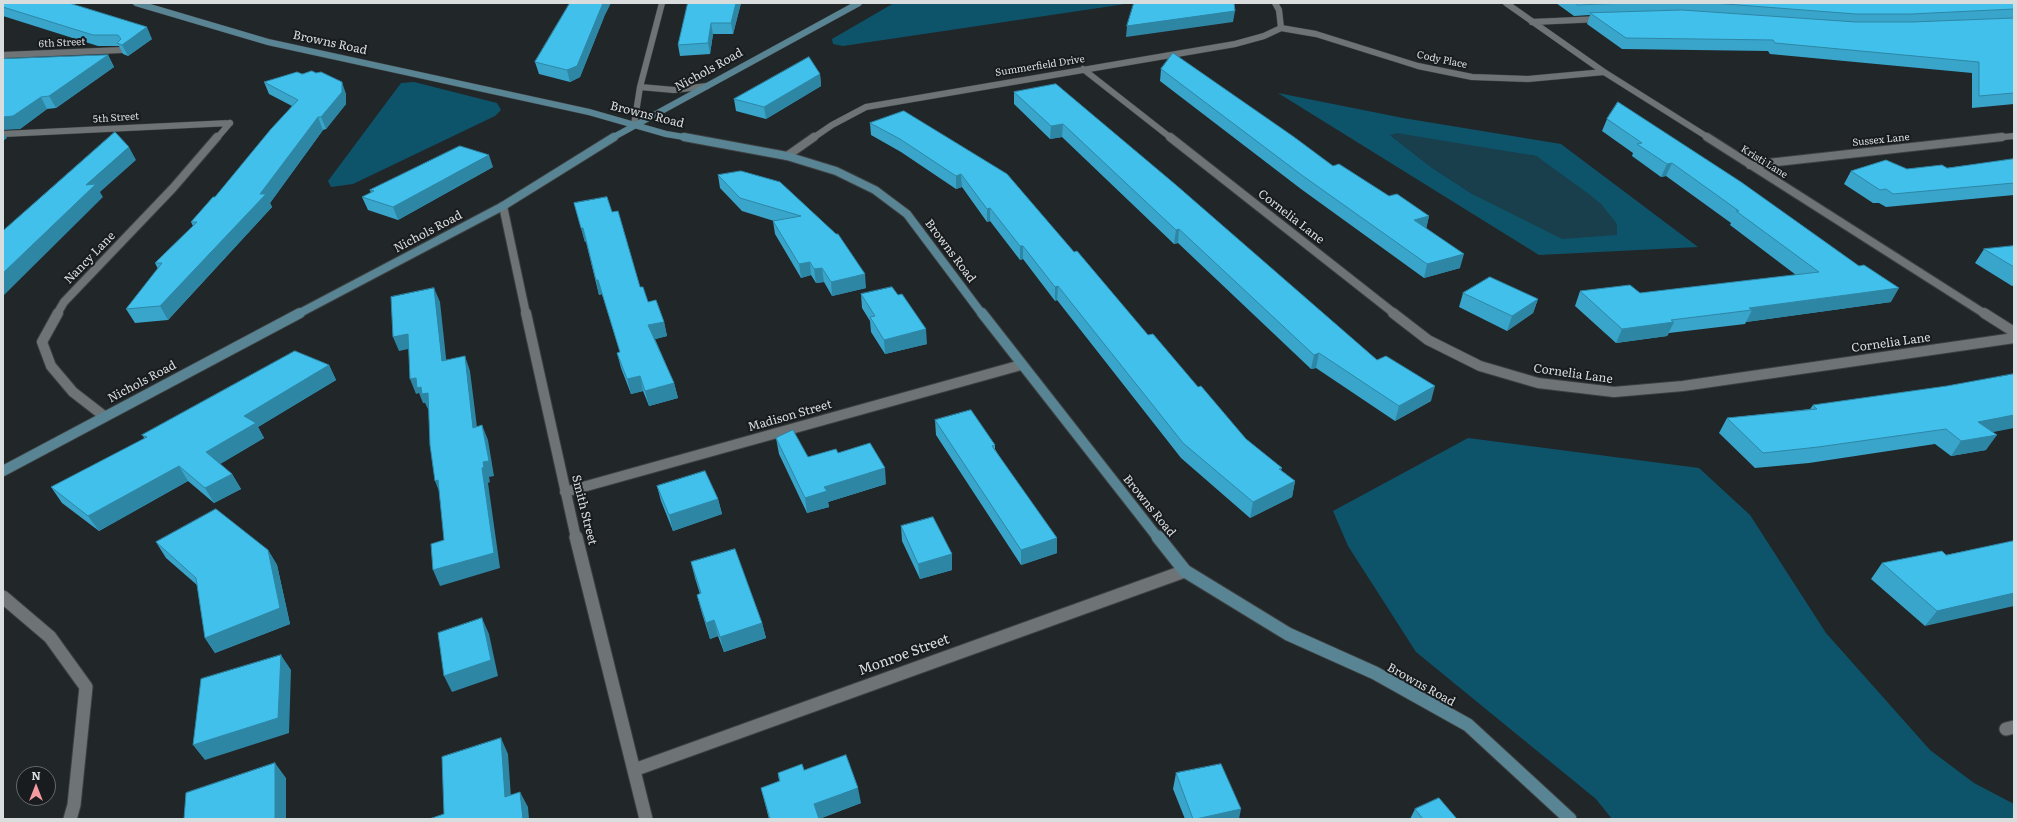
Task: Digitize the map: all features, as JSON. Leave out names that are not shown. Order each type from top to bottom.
[{"type":"street","name":"Browns Road","points":[[136,3],[268,42],[589,112],[666,134],[786,156],[836,171],[875,190],[907,214],[1021,365],[1185,570],[1288,634],[1375,673],[1468,725],[1570,819]]},
{"type":"street","points":[[634,125],[640,87],[662,3]]},
{"type":"street","name":"Nichols Road","points":[[3,471],[104,416],[502,206],[634,125],[859,3]]},
{"type":"street","points":[[1275,3],[1279,10],[1281,28]]},
{"type":"street","name":"Kristi Lane","points":[[1506,3],[1604,72],[2014,332]]},
{"type":"street","points":[[1532,22],[1610,18]]},
{"type":"street","name":"Summerfield Drive","points":[[786,156],[832,125],[866,107],[1235,44],[1264,36],[1281,28]]},
{"type":"street","name":"Cody Place","points":[[1281,28],[1316,33],[1427,69],[1454,75],[1484,79],[1514,80],[1604,72]]},
{"type":"street","name":"6th Street","points":[[3,56],[122,50]]},
{"type":"street","name":"Cornelia Lane","points":[[1083,69],[1428,340],[1480,366],[1531,381],[1614,392],[1660,388],[2014,338]]},
{"type":"street","points":[[640,87],[657,90],[678,90],[707,86]]},
{"type":"street","name":"5th Street","points":[[3,134],[230,123]]},
{"type":"street","name":"Nancy Lane","points":[[104,416],[74,392],[51,366],[42,342],[64,302],[172,188],[230,123]]},
{"type":"street","name":"Sussex Lane","points":[[1750,165],[2014,136]]},
{"type":"street","name":"Smith Street","points":[[502,206],[566,492],[646,819]]},
{"type":"street","name":"Madison Street","points":[[566,492],[1021,365]]},
{"type":"street","name":"Monroe Street","points":[[634,770],[1185,570]]},
{"type":"street","points":[[3,597],[50,637],[86,687],[74,805],[70,819]]},
{"type":"shaded area","points":[[894,3],[1132,3],[843,46],[833,44],[832,39]]},
{"type":"shaded area","points":[[414,82],[497,103],[501,110],[495,116],[353,184],[331,187],[328,181],[401,83]]},
{"type":"shaded area","points":[[1278,93],[1403,118],[1561,144],[1698,247],[1539,255]],"holes":[[[1390,135],[1536,156],[1602,205],[1474,195],[1431,167]]]},
{"type":"shaded area","points":[[1397,133],[1536,156],[1602,205],[1617,224],[1617,235],[1562,239],[1474,195],[1431,167],[1390,135]]},
{"type":"shaded area","points":[[1468,438],[1699,468],[1750,515],[1826,633],[1930,750],[1974,783],[2014,804],[2014,819],[1612,819],[1596,799],[1416,652],[1348,546],[1333,511]]},
{"type":"building","points":[[3,3],[69,3],[147,27],[122,45],[117,43],[121,39],[118,35],[93,35],[3,7]]},
{"type":"building","points":[[570,3],[603,3],[577,66],[567,70],[535,62]]},
{"type":"building","points":[[688,3],[736,3],[731,23],[711,23],[708,43],[678,45]]},
{"type":"building","points":[[1134,3],[1234,3],[1235,11],[1127,26]]},
{"type":"building","points":[[1575,3],[1626,3],[1578,5]]},
{"type":"building","points":[[1713,3],[2014,3],[2014,9],[1911,14],[1856,14]]},
{"type":"building","points":[[1682,10],[1856,22],[1912,22],[2014,18],[2014,93],[1979,96],[1979,62],[1775,43],[1773,40],[1626,38],[1590,13]]},
{"type":"building","points":[[1173,53],[1333,166],[1339,164],[1389,196],[1397,194],[1429,216],[1414,220],[1464,254],[1427,264],[1303,176],[1161,69]]},
{"type":"building","points":[[108,55],[49,96],[41,97],[13,116],[3,117],[3,59]]},
{"type":"building","points":[[809,57],[820,74],[764,107],[734,99]]},
{"type":"building","points":[[312,71],[316,73],[321,72],[342,82],[342,92],[321,117],[318,117],[260,194],[266,194],[160,306],[126,309],[162,263],[155,263],[197,222],[191,222],[213,197],[215,197],[271,129],[298,100],[264,82],[297,72],[302,74]]},
{"type":"building","points":[[1056,84],[1176,185],[1377,360],[1386,356],[1435,386],[1399,406],[1319,353],[1314,355],[1179,229],[1176,230],[1063,124],[1051,126],[1014,92]]},
{"type":"building","points":[[1618,102],[1741,182],[1859,266],[1864,265],[1899,288],[1749,308],[1752,310],[1671,320],[1674,322],[1622,329],[1580,291],[1630,285],[1640,293],[1819,272],[1736,211],[1739,211],[1672,163],[1667,164],[1637,144],[1642,143],[1607,119]]},
{"type":"building","points":[[904,111],[1007,174],[1074,252],[1077,251],[1148,335],[1153,334],[1198,387],[1201,386],[1246,439],[1282,468],[1279,469],[1295,481],[1253,502],[1183,443],[1058,286],[1055,287],[1023,246],[1020,246],[990,208],[987,209],[961,174],[956,176],[900,139],[870,123]]},
{"type":"building","points":[[115,132],[129,147],[86,185],[96,184],[3,273],[3,231]]},
{"type":"building","points":[[460,146],[489,155],[393,207],[362,197],[374,191],[370,190]]},
{"type":"building","points":[[2014,159],[2014,183],[1893,194],[1886,189],[1880,190],[1851,171],[1886,160],[1907,169],[1942,165],[1947,168]]},
{"type":"building","points":[[741,171],[780,182],[836,234],[838,234],[865,274],[831,282],[822,268],[814,269],[810,262],[799,264],[773,221],[801,216],[740,198],[718,175]]},
{"type":"building","points":[[607,197],[612,212],[618,211],[640,287],[643,287],[648,302],[656,300],[664,322],[648,325],[674,383],[645,391],[640,376],[627,379],[617,353],[620,352],[598,280],[596,280],[583,228],[581,228],[574,203]]},
{"type":"building","points":[[2014,246],[2014,267],[1984,249]]},
{"type":"building","points":[[1490,277],[1538,299],[1512,316],[1463,293]]},
{"type":"building","points":[[892,287],[898,295],[902,294],[926,329],[884,340],[870,317],[875,316],[861,294]]},
{"type":"building","points":[[434,288],[442,361],[465,356],[473,428],[482,425],[489,461],[483,462],[484,467],[482,468],[494,553],[433,570],[431,544],[444,540],[438,480],[435,481],[430,445],[428,393],[422,394],[421,387],[417,388],[416,378],[410,379],[408,334],[393,337],[391,297]]},
{"type":"building","points":[[295,351],[329,365],[244,416],[256,423],[206,452],[232,474],[205,488],[179,466],[88,516],[51,487],[147,437],[142,435]]},
{"type":"building","points":[[2014,374],[2014,415],[1978,422],[1997,435],[1961,441],[1946,429],[1818,447],[1763,453],[1727,418],[1817,409],[1813,405],[1947,386]]},
{"type":"building","points":[[971,410],[995,445],[992,446],[1057,538],[1021,550],[935,420]]},
{"type":"building","points":[[793,430],[808,457],[836,449],[838,453],[870,443],[885,468],[824,487],[827,491],[805,498],[776,438]]},
{"type":"building","points":[[705,471],[718,499],[669,515],[657,486]]},
{"type":"building","points":[[216,509],[268,550],[280,608],[205,638],[196,578],[156,542]]},
{"type":"building","points":[[933,517],[952,554],[918,564],[901,526]]},
{"type":"building","points":[[2014,541],[2014,593],[1937,611],[1882,563],[1942,551],[1946,555]]},
{"type":"building","points":[[735,549],[762,623],[720,637],[714,620],[706,623],[697,595],[701,593],[691,562]]},
{"type":"building","points":[[482,618],[491,660],[444,676],[438,633]]},
{"type":"building","points":[[281,655],[278,718],[193,745],[201,679]]},
{"type":"building","points":[[501,738],[505,797],[520,792],[523,819],[429,819],[444,814],[442,757]]},
{"type":"building","points":[[846,755],[858,788],[814,804],[819,819],[770,819],[761,788],[780,781],[778,773],[802,764],[804,770]]},
{"type":"building","points":[[275,763],[275,819],[184,819],[186,793]]},
{"type":"building","points":[[1221,764],[1241,809],[1193,819],[1176,773]]},
{"type":"building","points":[[1439,798],[1457,819],[1423,819],[1415,809]]}]
